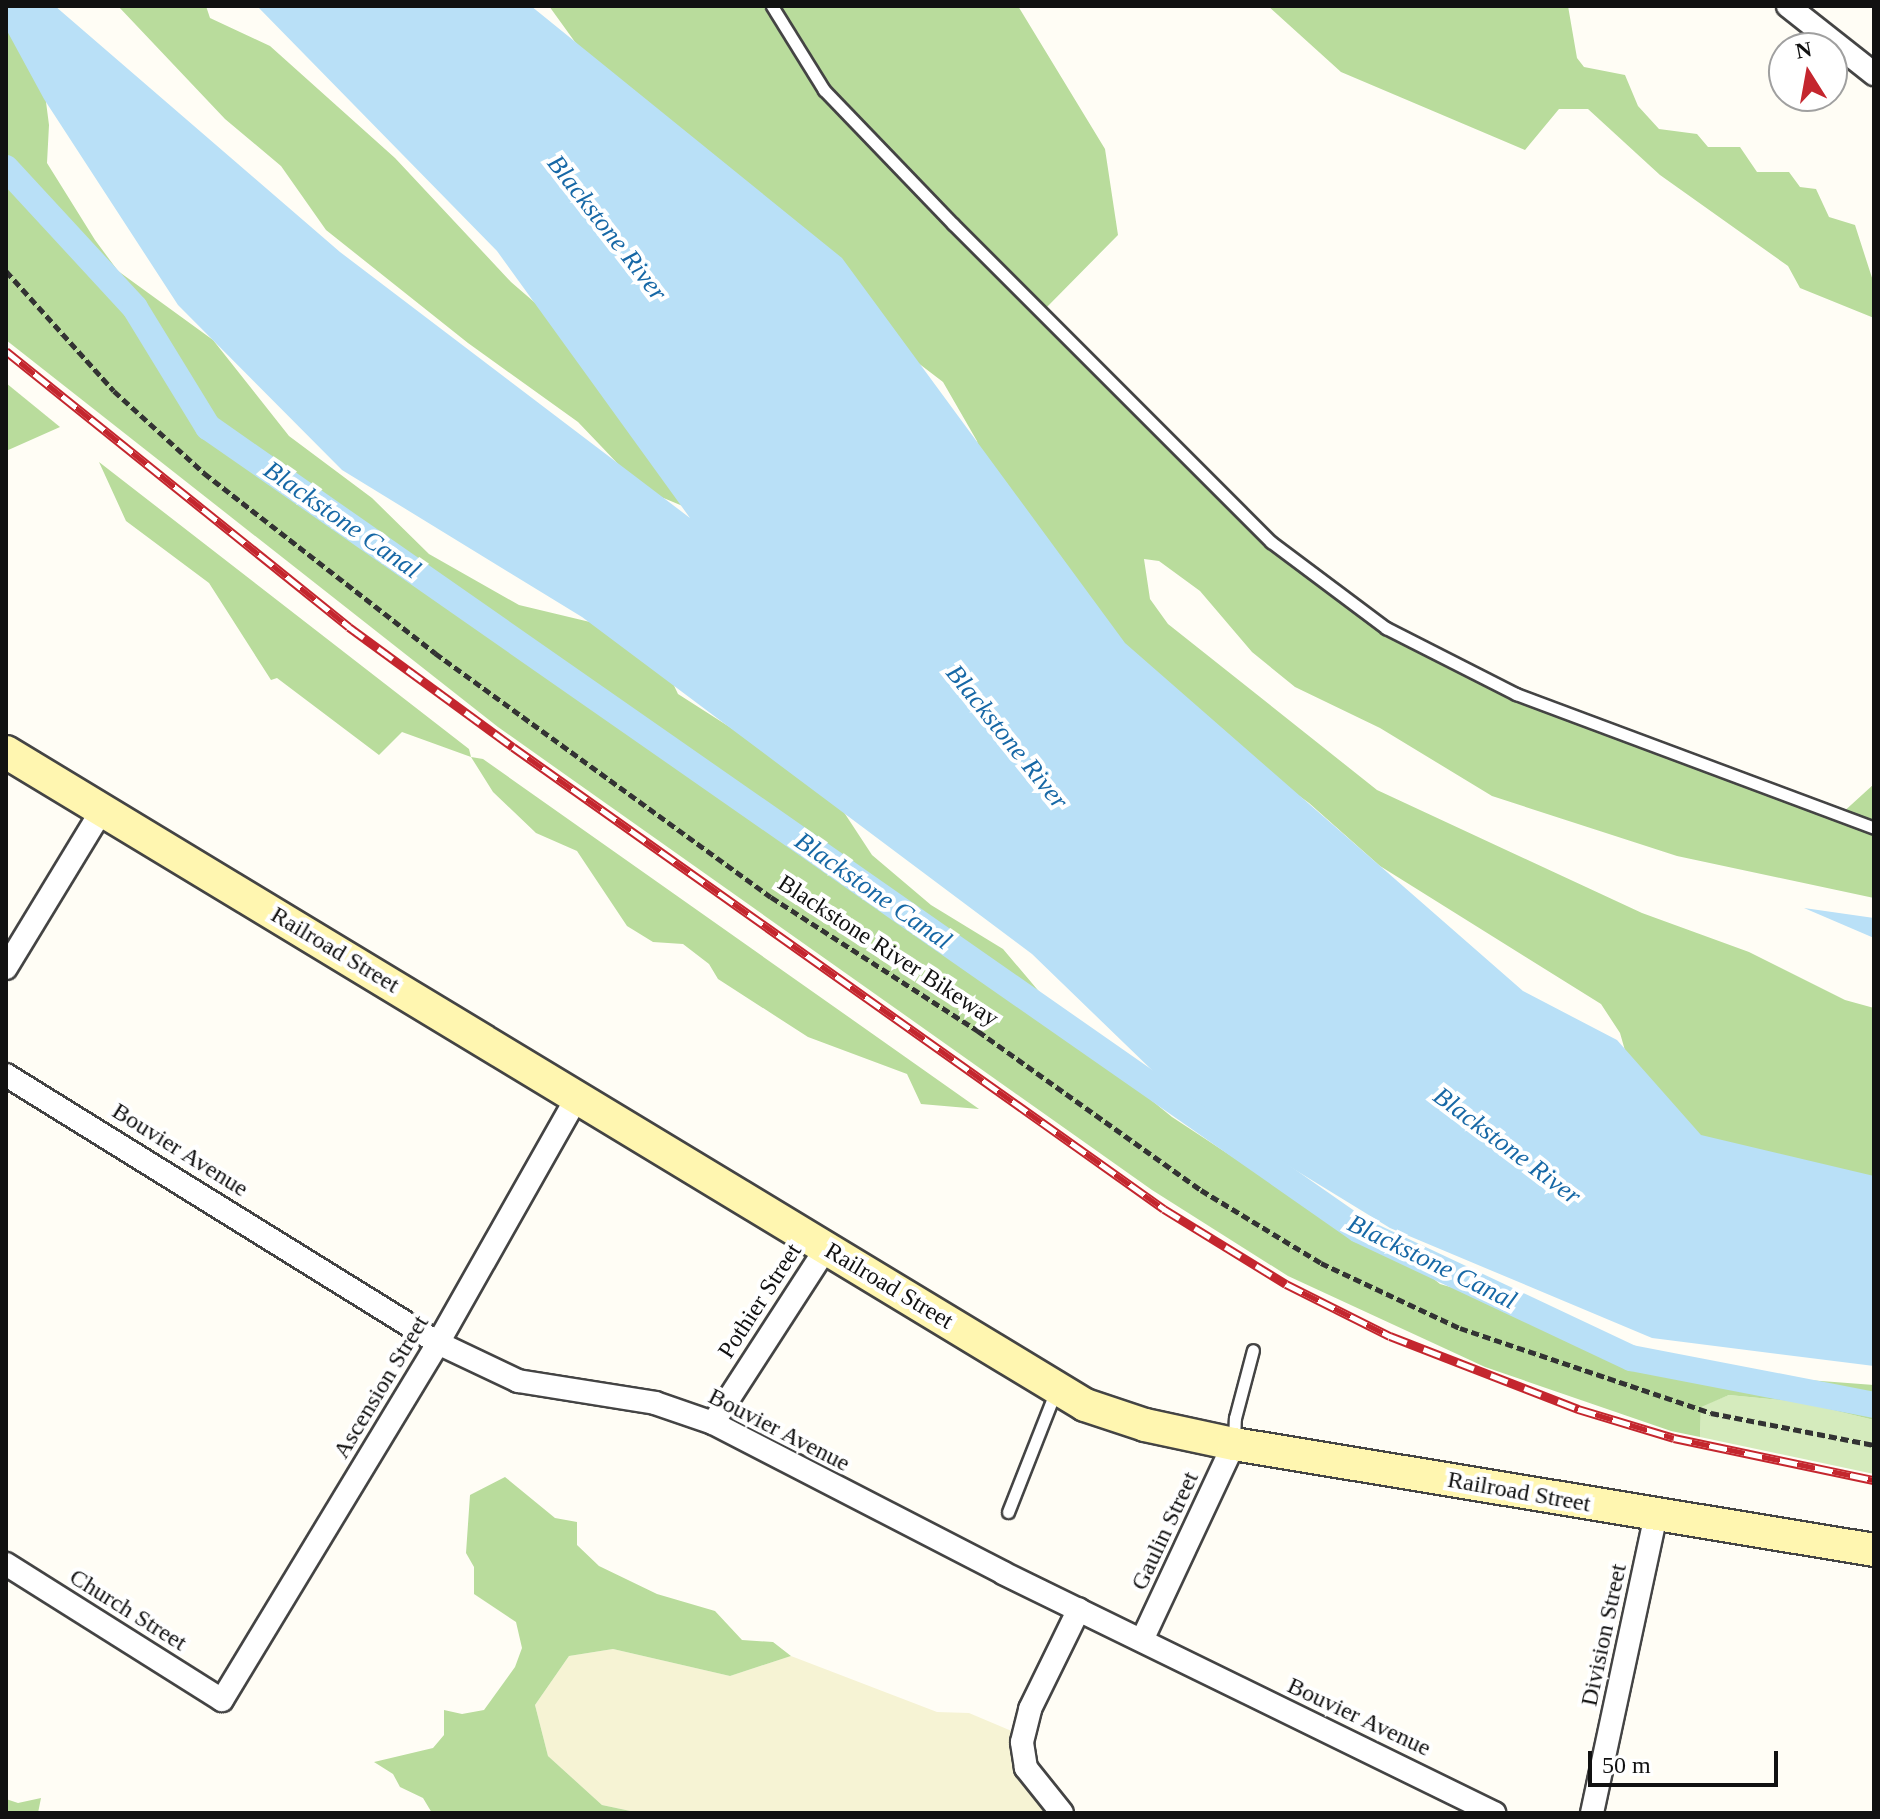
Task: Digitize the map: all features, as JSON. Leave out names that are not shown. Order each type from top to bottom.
[{"type":"street","points":[[1788,6],[1871,66]]},
{"type":"street","name":"Railroad Street","points":[[6,752],[1085,1405],[1145,1425],[1234,1444],[1874,1550]]},
{"type":"street","points":[[6,968],[102,810]]},
{"type":"street","name":"Bouvier Avenue","points":[[6,1075],[438,1343],[518,1381],[655,1403],[713,1423],[1079,1609],[1494,1813]]},
{"type":"street","name":"Ascension Street","points":[[222,1700],[438,1343],[578,1096]]},
{"type":"street","name":"Pothier Street","points":[[713,1423],[826,1248]]},
{"type":"street","name":"Gaulin Street","points":[[1142,1640],[1234,1444]]},
{"type":"street","name":"Division Street","points":[[1592,1813],[1656,1515]]},
{"type":"street","name":"Church Street","points":[[6,1564],[222,1700]]},
{"type":"street","points":[[1062,1813],[1026,1768],[1022,1742],[1030,1709],[1079,1609]]},
{"type":"lane","points":[[772,6],[824,90],[953,224],[1271,542],[1386,628],[1516,694],[1874,828]]},
{"type":"lane","points":[[1234,1444],[1235,1418],[1253,1350]]},
{"type":"lane","points":[[1008,1512],[1057,1388]]},
{"type":"path","name":"Blackstone River Bikeway","points":[[6,271],[114,391],[204,473],[435,653],[771,897],[978,1031],[1201,1190],[1321,1263],[1460,1328],[1711,1413],[1874,1445]]},
{"type":"shaded area","points":[[613,1649],[730,1676],[791,1656],[937,1712],[969,1713],[1014,1732],[1054,1813],[640,1813],[602,1805],[548,1756],[535,1705],[569,1656]]},
{"type":"green space","points":[[118,6],[206,6],[210,18],[270,46],[395,158],[511,282],[593,353],[697,512],[642,489],[578,422],[468,343],[326,230],[281,166],[225,119]]},
{"type":"green space","points":[[549,6],[1018,6],[1105,149],[1118,235],[1044,310],[1266,539],[1379,623],[1513,692],[1840,815],[1874,784],[1874,898],[1677,856],[1492,796],[1380,728],[1295,687],[1252,652],[1200,591],[1159,561],[1144,559],[1150,599],[1168,624],[1377,790],[1642,913],[1749,952],[1845,1000],[1874,1008],[1874,1209],[1649,1134],[1620,1033],[1601,1004],[1380,866],[1309,803],[1176,707],[996,522],[977,441],[943,382],[875,330],[575,42]]},
{"type":"green space","points":[[1268,6],[1568,6],[1577,58],[1584,67],[1625,75],[1638,106],[1659,129],[1697,134],[1708,147],[1740,147],[1757,172],[1789,172],[1800,187],[1816,189],[1829,217],[1855,225],[1874,284],[1874,318],[1800,288],[1788,266],[1660,175],[1588,109],[1559,109],[1525,150],[1341,72]]},
{"type":"green space","points":[[6,11],[38,40],[49,125],[47,163],[95,240],[118,271],[213,340],[289,436],[372,498],[429,554],[519,605],[640,634],[658,652],[678,694],[830,791],[872,855],[931,905],[1003,949],[1086,1047],[1172,1117],[1274,1184],[1371,1229],[1440,1284],[1488,1298],[1583,1346],[1727,1374],[1874,1385],[1874,1420],[1799,1402],[1729,1395],[1701,1407],[1700,1437],[1671,1431],[1485,1367],[1288,1276],[1152,1190],[498,727],[6,340]]},
{"type":"green space","points":[[6,383],[60,427],[6,451]]},
{"type":"green space","points":[[99,462],[469,749],[471,757],[402,732],[379,755],[277,678],[271,680],[209,583],[126,521]]},
{"type":"green space","points":[[471,757],[483,759],[979,1109],[921,1104],[907,1074],[808,1037],[718,979],[709,964],[683,944],[653,942],[627,926],[577,851],[536,833],[493,792]]},
{"type":"green space","points":[[1729,1395],[1799,1402],[1874,1420],[1874,1474],[1700,1437],[1701,1406]]},
{"type":"green space","points":[[505,1477],[555,1518],[577,1522],[577,1545],[599,1566],[657,1594],[715,1611],[742,1640],[773,1642],[791,1656],[730,1676],[613,1649],[569,1656],[535,1705],[548,1756],[602,1805],[640,1813],[432,1813],[423,1798],[400,1787],[393,1774],[374,1762],[433,1748],[444,1735],[444,1710],[462,1714],[484,1710],[515,1667],[522,1648],[516,1622],[474,1594],[474,1567],[466,1553],[470,1495]]},
{"type":"green space","points":[[41,1798],[38,1813],[6,1813],[6,1799],[18,1803]]},
{"type":"water","name":"Blackstone River","points":[[6,6],[55,6],[340,252],[690,518],[497,251],[257,6],[531,6],[842,258],[1125,643],[1523,991],[1617,1040],[1701,1135],[1874,1176],[1874,1366],[1652,1338],[1390,1228],[1186,1103],[1032,954],[582,617],[342,470],[178,305],[44,99],[6,29]]},
{"type":"water","points":[[1804,908],[1874,918],[1874,938]]},
{"type":"waterway","name":"Blackstone Canal","points":[[6,168],[135,308],[208,427],[1359,1230],[1631,1358],[1874,1405]]},
{"type":"railway","points":[[6,351],[349,627],[513,747],[1164,1209],[1286,1284],[1390,1336],[1578,1409],[1674,1438],[1874,1480]]}]
